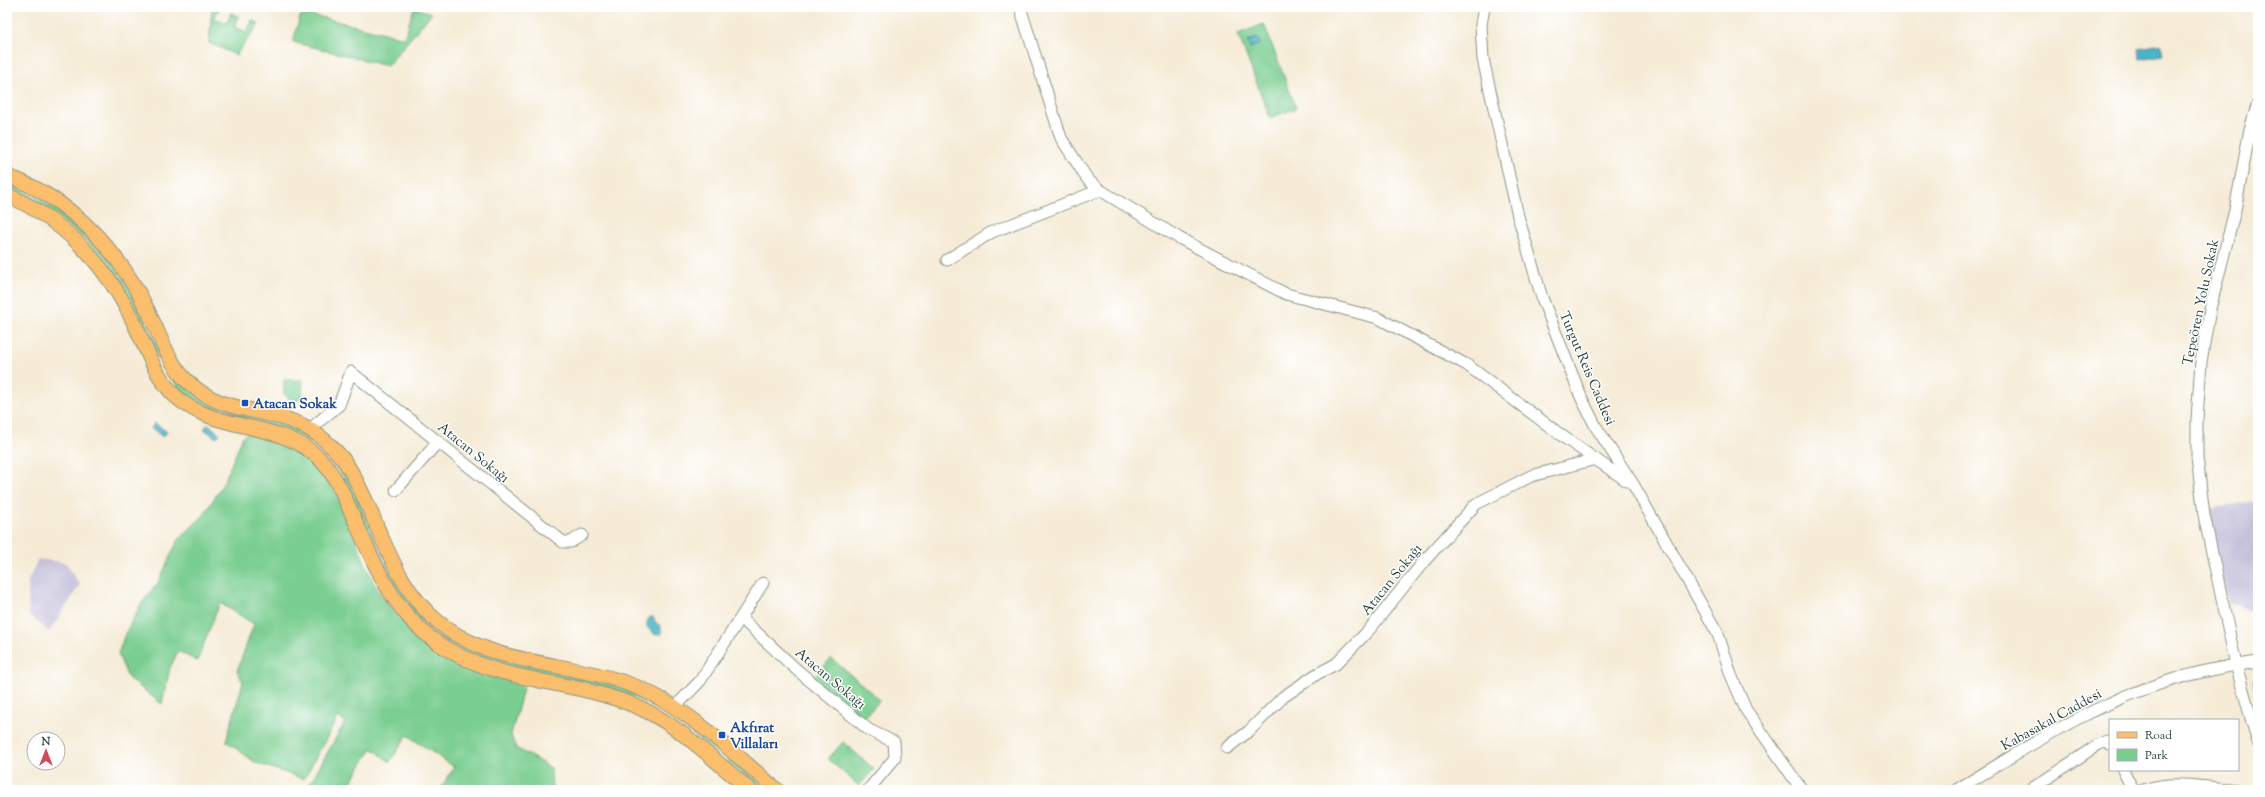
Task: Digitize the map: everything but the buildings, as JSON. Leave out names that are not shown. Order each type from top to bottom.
[{"type":"main road","points":[[7,176],[58,202],[96,235],[111,251],[142,300],[177,370],[197,390],[207,397],[230,407],[285,418],[310,429],[332,447],[350,470],[396,572],[413,596],[427,612],[444,627],[462,639],[488,650],[516,658],[620,681],[652,694],[675,707],[777,790]]},
{"type":"main road","points":[[7,195],[20,201],[58,224],[89,252],[118,292],[158,374],[175,396],[204,415],[232,425],[279,435],[293,440],[318,458],[335,476],[386,588],[419,629],[453,653],[476,664],[501,672],[609,696],[645,709],[670,724],[750,790]]},
{"type":"street","points":[[1020,7],[1061,138],[1088,180],[1100,190],[1179,238],[1286,294],[1378,318],[1467,365],[1596,460],[1632,484]]},
{"type":"street","points":[[1475,7],[1481,25]]},
{"type":"street","name":"Turgut Reis Caddesi","points":[[1484,7],[1481,25],[1483,59],[1526,250],[1542,298],[1581,397],[1596,427],[1632,484],[1718,634],[1734,682],[1746,710],[1802,790]]},
{"type":"street","name":"Tepeören Yolu Sokak","points":[[2258,103],[2250,129],[2235,210],[2210,309],[2201,362],[2197,419],[2197,458],[2204,515],[2236,665],[2258,743]]},
{"type":"street","points":[[947,260],[992,232],[1100,190]]},
{"type":"street","name":"Atacan Sokağı","points":[[310,429],[339,406],[350,372],[563,542],[571,542],[582,535]]},
{"type":"street","points":[[396,490],[438,442]]},
{"type":"street","name":"Atacan Sokağı","points":[[1227,748],[1249,731],[1283,697],[1317,674],[1336,664],[1369,630],[1424,560],[1476,504],[1530,476],[1596,460]]},
{"type":"street","points":[[675,707],[700,681],[742,619],[763,583]]},
{"type":"street","name":"Atacan Sokağı","points":[[742,619],[797,670],[869,730],[894,742],[895,758],[868,790]]},
{"type":"street","name":"Kabasakal Caddesi","points":[[1956,790],[2050,733],[2118,700],[2194,674],[2258,662]]},
{"type":"street","points":[[2030,790],[2099,744],[2107,741],[2109,744]]},
{"type":"street","points":[[2124,771],[2134,790]]},
{"type":"street","points":[[2143,790],[2175,784],[2239,790]]},
{"type":"shaded area","points":[[2258,501],[2258,614],[2228,602],[2206,508]]},
{"type":"shaded area","points":[[38,559],[66,563],[80,585],[49,632],[29,615],[28,581]]},
{"type":"shaded area","points":[[2258,679],[2258,709],[2252,680]]},
{"type":"green space","points":[[212,7],[219,8],[215,18],[227,23],[231,13],[239,17],[234,27],[247,32],[252,20],[259,24],[236,55],[209,43]]},
{"type":"green space","points":[[414,8],[432,13],[387,66],[293,42],[300,16],[303,16],[304,13],[404,38]]},
{"type":"green space","points":[[1264,24],[1296,108],[1270,118],[1238,34]]},
{"type":"green space","points":[[7,182],[55,208],[89,236],[113,263],[135,298],[164,360],[215,407],[227,412],[281,423],[311,437],[334,456],[348,477],[388,569],[409,599],[441,630],[638,693],[679,716],[718,748],[715,752],[669,717],[632,696],[594,685],[497,664],[474,656],[452,645],[432,631],[408,606],[389,577],[366,530],[349,489],[336,467],[315,446],[304,439],[281,429],[211,411],[195,402],[183,392],[165,369],[121,283],[94,249],[79,234],[45,208],[7,187]]},
{"type":"green space","points":[[284,380],[303,380],[302,400],[290,400],[284,394]]},
{"type":"green space","points":[[248,434],[285,443],[297,448],[312,459],[325,474],[336,493],[362,556],[380,593],[387,604],[405,624],[426,643],[449,659],[483,673],[521,683],[523,689],[511,735],[516,748],[551,768],[552,790],[445,790],[441,788],[454,767],[407,735],[390,762],[372,748],[346,790],[306,790],[345,722],[338,717],[304,779],[256,763],[226,741],[243,682],[237,671],[254,624],[220,603],[197,661],[178,651],[170,668],[162,704],[128,678],[118,654],[125,634],[141,604],[158,583],[178,540],[204,515],[224,482],[243,436]]},
{"type":"green space","points":[[831,658],[880,700],[862,721],[813,679]]},
{"type":"green space","points":[[843,742],[874,769],[859,786],[828,759]]},
{"type":"green space","points":[[730,757],[768,790],[761,790],[726,761]]},
{"type":"water","points":[[1258,38],[1260,44],[1250,48],[1248,41]]},
{"type":"water","points":[[2161,44],[2163,55],[2140,59],[2139,48]]},
{"type":"water","points":[[155,423],[167,432],[163,437],[151,428]]},
{"type":"water","points":[[208,424],[220,434],[216,438],[204,429]]},
{"type":"water","points":[[650,617],[653,617],[656,623],[661,626],[661,634],[655,635],[647,627],[647,621]]},
{"type":"place","name":"Atacan Sokak","points":[[245,403]]},
{"type":"place","name":"Akfırat Villaları","points":[[722,735]]}]
